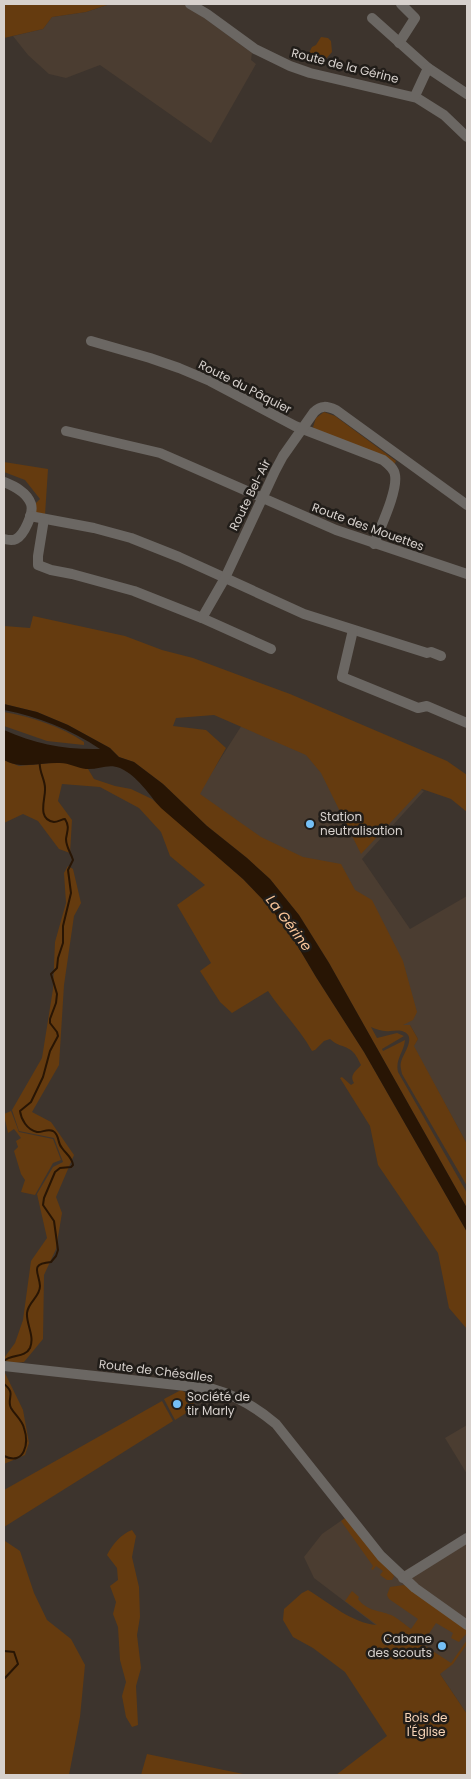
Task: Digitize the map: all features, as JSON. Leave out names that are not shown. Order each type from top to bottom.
[{"type":"street","name":"Route de la Gérine","points":[[190,4],[255,49],[290,66],[415,96],[444,115],[467,137]]},
{"type":"street","points":[[399,43],[415,18],[401,4]]},
{"type":"street","points":[[372,18],[428,68],[467,94]]},
{"type":"street","points":[[415,96],[428,68]]},
{"type":"street","name":"Route du Pâquier","points":[[91,341],[187,371],[302,429],[383,460],[392,468],[395,477],[393,489],[374,544]]},
{"type":"street","name":"Route Bel-Air","points":[[202,618],[225,578],[283,456],[318,408],[330,407],[467,505]]},
{"type":"street","name":"Route des Mouettes","points":[[66,431],[160,453],[328,527],[467,574]]},
{"type":"street","points":[[4,482],[21,490],[31,504],[30,516],[18,537],[11,540],[4,539]]},
{"type":"street","points":[[30,516],[94,528],[131,538],[172,554],[304,614],[441,656]]},
{"type":"street","points":[[44,519],[38,565],[134,592],[202,618],[271,649]]},
{"type":"street","points":[[354,630],[342,677],[418,708],[427,706],[467,723]]},
{"type":"street","name":"Route de Chésalles","points":[[7,1366],[213,1389],[242,1399],[276,1424],[370,1543],[403,1578],[467,1625]]},
{"type":"street","points":[[403,1578],[467,1538]]},
{"type":"shaded area","points":[[110,4],[185,4],[252,53],[251,60],[256,64],[211,143],[100,65],[66,78],[49,74],[28,55],[13,36],[43,29],[52,17],[86,12]]},
{"type":"shaded area","points":[[242,725],[424,791],[362,859],[410,929],[467,896],[467,1144],[413,1046],[418,1039],[410,1025],[404,1026],[352,937],[198,794]]},
{"type":"shaded area","points":[[467,1425],[467,1474],[445,1438]]},
{"type":"shaded area","points":[[348,1516],[394,1569],[404,1571],[467,1534],[467,1714],[440,1674],[314,1578],[304,1557],[322,1534]]},
{"type":"green space","points":[[4,4],[110,4],[86,12],[52,17],[43,29],[4,38]]},
{"type":"green space","points":[[321,37],[328,38],[331,41],[332,52],[324,61],[318,64],[311,60],[308,55]]},
{"type":"green space","points":[[324,412],[335,416],[396,461],[394,465],[315,430],[313,427],[316,418]]},
{"type":"green space","points":[[4,462],[48,469],[45,515],[36,513],[36,503],[40,499],[25,480],[4,472]]},
{"type":"green space","points":[[33,616],[125,636],[162,650],[193,658],[290,694],[447,761],[467,775],[467,812],[451,799],[422,789],[361,854],[321,773],[306,755],[214,715],[176,718],[173,726],[206,730],[226,748],[200,794],[261,837],[303,857],[341,864],[355,890],[372,900],[403,961],[417,1012],[413,1020],[403,1025],[410,1025],[418,1039],[414,1046],[467,1144],[467,1186],[402,1074],[402,1058],[409,1041],[407,1033],[402,1031],[385,1031],[371,1027],[377,1038],[397,1033],[404,1036],[382,1049],[383,1051],[405,1040],[397,1067],[398,1072],[467,1193],[467,1208],[329,963],[299,915],[270,879],[207,826],[163,784],[134,762],[119,757],[110,748],[68,725],[37,712],[4,704],[4,626],[30,628]]},
{"type":"green space","points":[[4,712],[35,719],[56,727],[75,736],[84,742],[84,745],[47,741],[4,726]]},
{"type":"green space","points":[[4,760],[19,766],[62,762],[88,769],[94,779],[131,789],[152,799],[243,879],[270,907],[294,940],[364,1052],[467,1232],[467,1329],[449,1308],[438,1253],[378,1165],[370,1126],[340,1078],[342,1077],[351,1085],[354,1083],[353,1075],[361,1065],[355,1054],[330,1039],[324,1041],[312,1051],[268,991],[232,1013],[220,1002],[200,971],[211,963],[177,905],[205,885],[170,856],[161,832],[139,808],[100,787],[62,784],[58,801],[72,820],[70,853],[59,849],[38,821],[23,814],[4,823]]},
{"type":"green space","points":[[68,866],[73,869],[81,903],[74,916],[64,985],[59,1065],[32,1112],[51,1122],[74,1155],[56,1197],[62,1213],[56,1249],[44,1275],[43,1339],[24,1362],[14,1363],[4,1361],[4,1358],[15,1343],[23,1320],[31,1261],[47,1238],[37,1194],[53,1167],[63,1162],[54,1138],[19,1131],[12,1110],[42,1058],[53,989],[55,942],[66,903],[64,873]]},
{"type":"green space","points":[[11,1111],[19,1132],[53,1139],[61,1160],[53,1163],[35,1195],[21,1192],[25,1180],[21,1174],[14,1151],[18,1147],[16,1141],[21,1138],[14,1129],[8,1133],[4,1115]]},
{"type":"green space","points":[[4,1371],[23,1410],[29,1443],[25,1455],[4,1464]]},
{"type":"green space","points":[[181,1390],[188,1394],[196,1407],[175,1420],[164,1399]]},
{"type":"green space","points":[[162,1401],[173,1421],[4,1527],[4,1490]]},
{"type":"green space","points":[[345,1518],[392,1573],[394,1576],[392,1580],[387,1580],[380,1575],[383,1571],[376,1566],[373,1570],[371,1569],[373,1566],[341,1521]]},
{"type":"green space","points":[[132,1530],[136,1536],[132,1557],[139,1587],[140,1617],[137,1635],[141,1668],[136,1686],[138,1725],[132,1727],[126,1717],[122,1696],[126,1682],[120,1660],[118,1627],[113,1614],[116,1602],[110,1586],[118,1580],[117,1568],[107,1555],[117,1540]]},
{"type":"green space","points":[[5,1541],[20,1551],[34,1593],[47,1620],[71,1639],[85,1665],[80,1717],[69,1775],[4,1775]]},
{"type":"green space","name":"Bois de l'Église","points":[[404,1585],[466,1628],[467,1633],[459,1642],[451,1638],[453,1633],[436,1623],[422,1644],[451,1663],[467,1640],[467,1644],[453,1664],[440,1674],[467,1714],[467,1775],[336,1775],[387,1736],[345,1672],[313,1648],[293,1637],[283,1620],[284,1609],[308,1590],[358,1621],[377,1625],[345,1601],[352,1591],[365,1606],[394,1616],[411,1629],[418,1619],[389,1599],[387,1595],[390,1587]]},
{"type":"green space","points":[[147,1754],[248,1775],[141,1775]]},
{"type":"water","name":"La Gérine","points":[[4,704],[37,712],[68,725],[110,748],[119,757],[134,762],[163,784],[207,826],[270,879],[299,915],[329,963],[467,1208],[467,1232],[364,1052],[294,940],[270,907],[243,879],[161,808],[133,776],[120,768],[111,766],[86,769],[60,763],[17,765],[4,760],[4,730],[27,739],[51,745],[100,749],[77,735],[54,725],[30,716],[4,710]]},
{"type":"waterway","points":[[4,1361],[10,1357],[21,1355],[30,1348],[32,1339],[27,1313],[40,1286],[37,1270],[40,1265],[51,1262],[58,1250],[54,1221],[43,1205],[44,1198],[55,1172],[60,1168],[73,1165],[60,1146],[55,1133],[49,1130],[33,1131],[23,1121],[20,1111],[31,1102],[43,1077],[50,1051],[58,1036],[50,1023],[57,994],[51,974],[57,968],[63,943],[63,926],[71,893],[68,870],[73,860],[66,842],[67,822],[65,819],[54,822],[45,817],[43,808],[45,788],[40,761]]},
{"type":"waterway","points":[[4,1384],[11,1393],[10,1405],[23,1425],[26,1440],[24,1451],[17,1458],[4,1456]]},
{"type":"waterway","points":[[4,1651],[14,1652],[18,1664],[4,1679]]},
{"type":"place","name":"Station neutralisation","points":[[310,824]]},
{"type":"place","name":"Société de tir Marly","points":[[177,1404]]},
{"type":"place","name":"Cabane des scouts","points":[[442,1646]]}]
